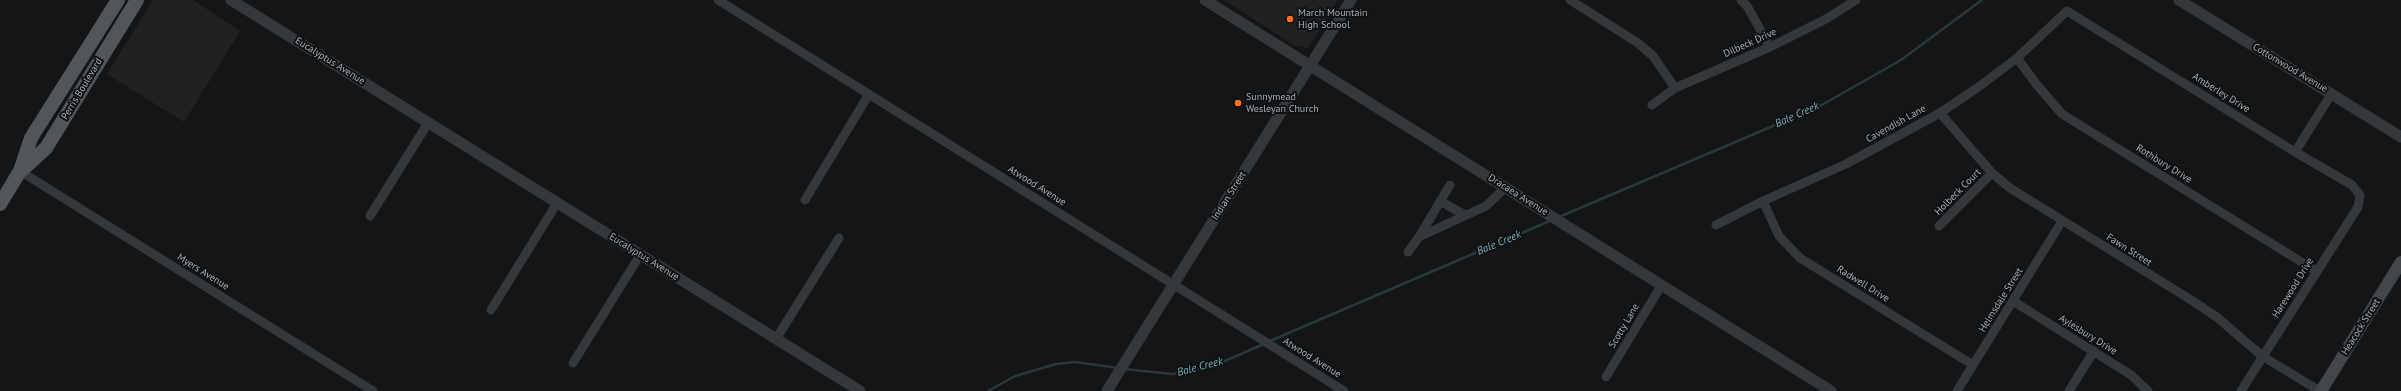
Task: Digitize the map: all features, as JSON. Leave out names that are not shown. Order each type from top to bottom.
[{"type":"main road","name":"Perris Boulevard","points":[[0,204],[20,171],[31,138],[118,0]]},
{"type":"main road","name":"Perris Boulevard","points":[[20,171],[46,148],[137,0]]},
{"type":"main road","name":"Heacock Street","points":[[2320,391],[2401,262]]},
{"type":"street","name":"Eucalyptus Avenue","points":[[231,0],[860,391]]},
{"type":"street","name":"Atwood Avenue","points":[[718,0],[1344,391]]},
{"type":"street","name":"Dracaea Avenue","points":[[1205,0],[1831,391]]},
{"type":"street","name":"Indian Street","points":[[1110,386],[1351,0]]},
{"type":"street","points":[[1570,0],[1638,43],[1653,56],[1675,88]]},
{"type":"street","points":[[1741,0],[1747,6],[1770,47]]},
{"type":"street","name":"Dilbeck Drive","points":[[1652,105],[1675,88],[1770,47],[1826,20],[1856,0]]},
{"type":"street","name":"Cottonwood Avenue","points":[[2179,0],[2332,93],[2401,137]]},
{"type":"street","name":"Cavendish Lane","points":[[1716,225],[1763,201],[1846,164],[1940,113],[2017,58],[2067,11]]},
{"type":"street","name":"Amberley Drive","points":[[2067,11],[2295,152],[2352,185],[2360,195]]},
{"type":"street","name":"Rothbury Drive","points":[[2017,58],[2037,85],[2062,114],[2316,271]]},
{"type":"street","points":[[2295,152],[2332,93]]},
{"type":"street","points":[[805,200],[869,94]]},
{"type":"street","name":"Fawn Street","points":[[1940,113],[1992,173],[2010,188],[2201,307],[2262,356],[2320,391]]},
{"type":"street","points":[[370,216],[428,123]]},
{"type":"street","name":"Myers Avenue","points":[[20,171],[373,391]]},
{"type":"street","name":"Holbeck Court","points":[[1939,226],[1992,173]]},
{"type":"street","points":[[1408,252],[1419,237],[1450,185]]},
{"type":"street","points":[[1419,237],[1486,206],[1506,187]]},
{"type":"street","name":"Harewood Drive","points":[[2241,391],[2358,207],[2360,195]]},
{"type":"street","points":[[1440,201],[1464,215]]},
{"type":"street","name":"Radwell Drive","points":[[1763,201],[1779,236],[1800,258],[1973,365]]},
{"type":"street","points":[[491,310],[557,203]]},
{"type":"street","name":"Helmsdale Street","points":[[1957,391],[2062,221]]},
{"type":"street","points":[[776,339],[839,238]]},
{"type":"street","points":[[573,363],[640,255]]},
{"type":"street","name":"Scotty Lane","points":[[1606,377],[1661,286]]},
{"type":"street","name":"Aylesbury Drive","points":[[2013,301],[2131,374],[2148,391]]},
{"type":"street","points":[[2069,391],[2094,351]]},
{"type":"shaded area","points":[[153,0],[193,0],[240,31],[184,122],[107,74]]},
{"type":"shaded area","name":"March Mountain High School","points":[[1224,0],[1338,0],[1308,48],[1295,46]]},
{"type":"waterway","name":"Bale Creek","points":[[1559,217],[1820,106],[1901,60],[1982,0]]},
{"type":"waterway","name":"Bale Creek","points":[[1270,341],[1552,220]]},
{"type":"waterway","name":"Bale Creek","points":[[1124,369],[1172,374],[1196,370],[1218,364],[1264,344]]},
{"type":"waterway","name":"Bale Creek","points":[[988,391],[1015,376],[1056,364],[1075,362],[1118,368]]},
{"type":"place","name":"March Mountain High School","points":[[1290,19]]},
{"type":"place","name":"Sunnymead Wesleyan Church","points":[[1238,103]]}]
